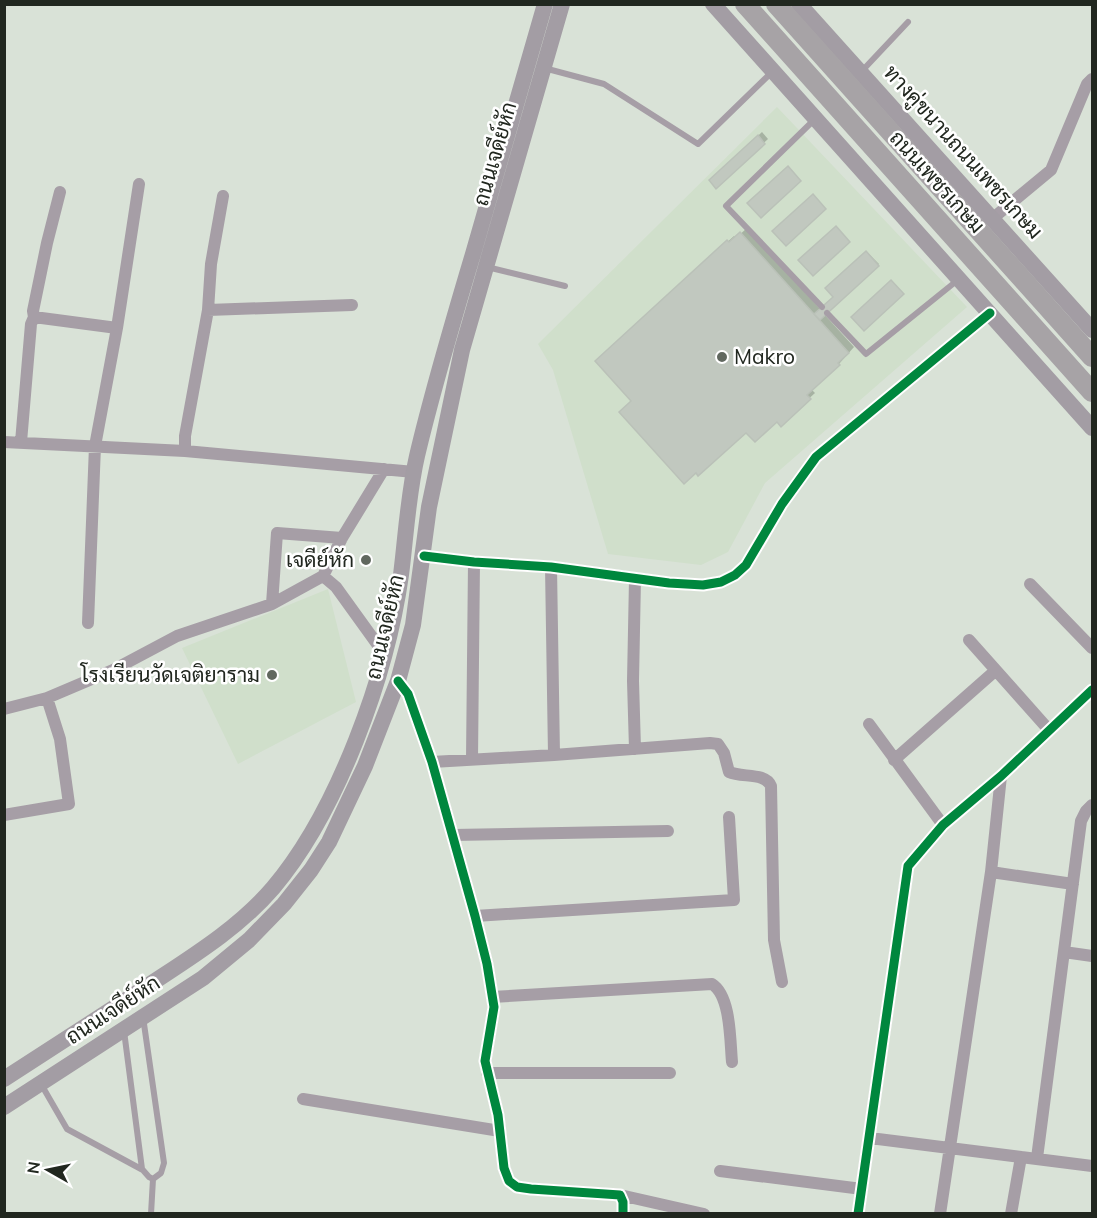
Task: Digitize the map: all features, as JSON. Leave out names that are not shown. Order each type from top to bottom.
[{"type":"highway","name":"ถนนเพชรเกษม","points":[[745,4],[1092,392]]},
{"type":"highway","name":"ถนนเพชรเกษม","points":[[776,4],[1092,357]]},
{"type":"main road","name":"ถนนเจดีย์หัก","points":[[4,1078],[185,962],[222,935],[272,890],[319,822],[354,743],[384,655],[401,576],[407,511],[414,472],[446,346],[545,4]]},
{"type":"main road","name":"ถนนเจดีย์หัก","points":[[4,1107],[203,978],[249,940],[284,904],[311,870],[329,842],[351,796],[398,681],[413,625],[429,507],[462,350],[562,4]]},
{"type":"main road","points":[[713,4],[771,72],[816,118],[1092,428]]},
{"type":"main road","name":"ทางคู่ขนานถนนเพชรเกษม","points":[[800,4],[1092,330]]},
{"type":"street","points":[[993,219],[1051,170],[1087,84],[1092,79]]},
{"type":"street","points":[[88,623],[95,446],[117,328],[139,184]]},
{"type":"street","points":[[21,442],[33,311],[46,243],[60,192]]},
{"type":"street","points":[[184,450],[208,310],[211,264],[223,196]]},
{"type":"street","points":[[208,310],[352,305]]},
{"type":"street","points":[[423,556],[551,567],[635,579],[703,585],[721,582],[746,566],[782,504],[816,457],[990,313]]},
{"type":"street","points":[[34,318],[117,328]]},
{"type":"street","points":[[4,442],[184,450],[414,472]]},
{"type":"street","points":[[4,709],[47,698],[113,670],[177,636],[272,604],[322,576],[384,469]]},
{"type":"street","points":[[272,604],[277,533],[342,538]]},
{"type":"street","points":[[472,759],[474,562]]},
{"type":"street","points":[[551,567],[554,755]]},
{"type":"street","points":[[322,576],[336,587],[384,655]]},
{"type":"street","points":[[635,579],[633,681],[635,749]]},
{"type":"street","points":[[1030,584],[1092,648]]},
{"type":"street","points":[[969,640],[1049,730]]},
{"type":"street","points":[[894,760],[995,671]]},
{"type":"street","points":[[398,681],[408,694],[432,762],[475,916],[494,1007],[485,1052],[487,1073],[494,1094],[504,1167],[509,1181],[518,1187],[620,1195],[704,1214]]},
{"type":"street","points":[[858,1214],[908,866],[943,825],[1001,776],[1092,690]]},
{"type":"street","points":[[4,815],[69,804],[60,740],[47,698]]},
{"type":"street","points":[[869,724],[943,825]]},
{"type":"street","points":[[432,762],[718,744],[724,753],[729,772],[735,775],[763,778],[770,782],[774,940],[782,982]]},
{"type":"street","points":[[940,1214],[991,872],[1001,776]]},
{"type":"street","points":[[1037,1158],[1081,821],[1092,805]]},
{"type":"street","points":[[475,916],[734,900],[729,817]]},
{"type":"street","points":[[453,836],[669,831]]},
{"type":"street","points":[[991,872],[1073,884]]},
{"type":"street","points":[[1064,952],[1092,956]]},
{"type":"street","points":[[492,997],[712,984],[718,988],[727,1008],[732,1062]]},
{"type":"street","points":[[487,1073],[670,1074]]},
{"type":"street","points":[[303,1099],[500,1131]]},
{"type":"street","points":[[870,1138],[1092,1166]]},
{"type":"street","points":[[1011,1214],[1021,1157]]},
{"type":"street","points":[[720,1171],[862,1189]]},
{"type":"street","points":[[620,1195],[623,1202],[623,1214]]},
{"type":"lane","points":[[861,73],[908,22]]},
{"type":"lane","points":[[543,67],[604,84],[698,144],[771,72]]},
{"type":"lane","points":[[816,118],[726,206],[822,307]]},
{"type":"lane","points":[[486,266],[566,286]]},
{"type":"lane","points":[[827,313],[866,354],[959,278]]},
{"type":"lane","points":[[143,1017],[164,1163],[161,1173],[153,1179],[151,1214]]},
{"type":"lane","points":[[123,1030],[142,1169],[148,1178],[153,1179]]},
{"type":"lane","points":[[41,1083],[67,1129],[142,1169]]},
{"type":"shaded area","points":[[777,107],[967,307],[765,483],[728,552],[701,565],[608,554],[553,370],[538,344]]},
{"type":"shaded area","name":"โรงเรียนวัดเจติยาราม","points":[[328,589],[356,702],[238,764],[182,648]]},
{"type":"building","points":[[758,135],[765,144],[716,189],[709,180]]},
{"type":"building","points":[[788,166],[801,181],[761,218],[747,203]]},
{"type":"building","points":[[813,194],[826,209],[786,246],[772,231]]},
{"type":"building","points":[[836,226],[850,242],[813,276],[798,260]]},
{"type":"building","name":"Makro","points":[[740,232],[849,353],[838,363],[840,365],[807,395],[811,399],[781,427],[777,422],[755,442],[746,433],[698,476],[696,473],[684,484],[619,412],[631,401],[595,361],[727,240],[729,242]]},
{"type":"building","points":[[866,251],[879,266],[820,320],[814,314],[833,297],[825,288]]},
{"type":"building","points":[[891,280],[904,294],[864,331],[851,317]]},
{"type":"cycle path","points":[[424,556],[551,567],[669,583],[703,585],[721,582],[735,575],[746,565],[782,504],[816,457],[990,313]]},
{"type":"cycle path","points":[[398,681],[408,694],[432,762],[487,964],[494,1007],[485,1061],[498,1115],[504,1168],[509,1181],[517,1187],[531,1189],[620,1195],[623,1202],[623,1214]]},
{"type":"cycle path","points":[[858,1214],[908,866],[943,825],[1001,776],[1092,690]]},
{"type":"place","name":"Makro","points":[[722,357]]},
{"type":"place","name":"เจดีย์หัก","points":[[366,560]]},
{"type":"place","name":"โรงเรียนวัดเจติยาราม","points":[[272,675]]}]
